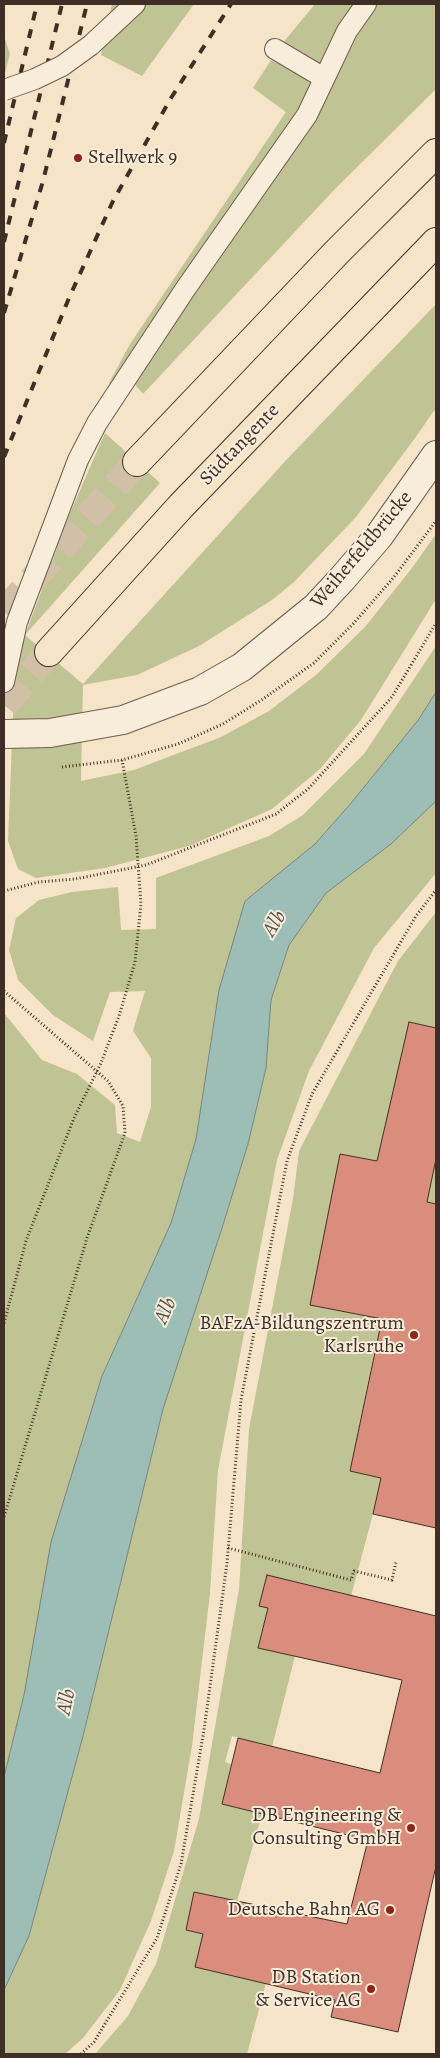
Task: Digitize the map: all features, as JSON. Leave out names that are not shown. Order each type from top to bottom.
[{"type":"highway","points":[[137,462],[337,252],[436,153]]},
{"type":"highway","name":"Südtangente","points":[[49,652],[181,506],[436,242]]},
{"type":"street","name":"Weiherfeldbrücke","points":[[4,734],[84,728],[123,720],[163,707],[200,691],[242,667],[316,608],[380,536],[436,455]]},
{"type":"lane","points":[[4,90],[35,79],[62,66],[91,45],[135,4]]},
{"type":"lane","points":[[4,682],[17,622],[78,460],[96,423],[186,288],[283,152],[307,115],[347,31],[366,4]]},
{"type":"lane","points":[[275,49],[324,78]]},
{"type":"path","points":[[314,663],[353,624],[394,577],[436,522]]},
{"type":"path","points":[[4,891],[40,882],[75,879],[146,865],[276,814],[308,789],[392,697],[436,623]]},
{"type":"path","points":[[4,1323],[26,1241],[74,1118],[104,1055],[136,962],[141,894],[136,836],[122,760]]},
{"type":"path","points":[[81,2054],[94,2042],[157,1938],[181,1864],[204,1730],[228,1548],[241,1400],[287,1161],[312,1094],[416,916],[436,890]]},
{"type":"path","points":[[4,991],[108,1081],[123,1106],[125,1133],[87,1238],[4,1517]]},
{"type":"path","points":[[228,1548],[351,1580],[354,1571],[392,1580],[396,1562]]},
{"type":"green space","points":[[112,4],[194,4],[142,76],[101,55]]},
{"type":"green space","points":[[315,4],[355,4],[319,67],[282,44]]},
{"type":"green space","points":[[377,4],[436,4],[436,89],[334,190],[143,394],[133,382],[316,118],[361,28]]},
{"type":"green space","points":[[4,36],[10,54],[4,77]]},
{"type":"green space","points":[[271,60],[310,80],[313,85],[302,106],[111,385],[109,383],[130,344],[286,112],[253,88]]},
{"type":"green space","points":[[436,304],[436,408],[356,517],[294,582],[272,600],[199,646],[137,675],[83,685],[81,781],[134,770],[221,737],[269,711],[316,675],[365,627],[412,568],[436,534],[436,599],[361,720],[320,769],[272,809],[189,846],[105,868],[36,878],[18,869],[8,841],[15,666],[25,635],[83,684],[289,457]]},
{"type":"green space","points":[[105,433],[160,483],[25,635],[70,513]]},
{"type":"green space","points":[[436,646],[436,692],[419,719],[352,802],[315,844],[245,901],[215,1014],[196,1139],[171,1223],[102,1376],[4,1777],[4,1013],[42,1060],[77,1074],[115,1105],[117,1133],[140,1142],[151,1107],[151,1058],[133,1031],[145,991],[110,992],[93,1041],[53,1015],[18,980],[9,950],[16,918],[39,900],[72,892],[118,887],[121,930],[156,929],[156,878],[269,836],[303,815],[364,754]]},
{"type":"green space","points":[[436,801],[436,873],[374,948],[309,1071],[277,1160],[218,1470],[210,1593],[192,1746],[174,1851],[151,1921],[120,1990],[83,2038],[65,2054],[4,2054],[4,1990],[29,1936],[83,1736],[163,1409],[248,1144],[266,1068],[271,1000],[289,945],[326,893],[391,844]]},
{"type":"green space","points":[[436,912],[436,1028],[410,1022],[377,1161],[340,1154],[310,1305],[394,1322],[375,1349],[350,1471],[381,1478],[373,1514],[351,1596],[267,1576],[259,1606],[268,1608],[258,1647],[295,1656],[272,1747],[232,1736],[225,1762],[231,1764],[222,1804],[262,1814],[237,1901],[194,1892],[186,1930],[203,1934],[266,1983],[247,2054],[95,2054],[128,2016],[156,1964],[199,1819],[239,1589],[249,1429],[293,1199],[299,1151],[398,961]]},
{"type":"green space","points":[[436,1159],[436,1204],[403,1197],[433,1173]]},
{"type":"water","name":"Alb","points":[[436,692],[436,801],[391,844],[326,893],[289,945],[271,1000],[266,1068],[248,1144],[163,1409],[83,1736],[29,1936],[4,1990],[4,1777],[24,1695],[51,1542],[102,1376],[171,1223],[196,1139],[219,990],[245,901],[315,844],[352,802],[419,719]]},
{"type":"building","name":"BAFzA-Bildungszentrum Karlsruhe","points":[[409,1022],[436,1028],[436,1159],[427,1202],[436,1204],[436,1528],[373,1514],[381,1478],[350,1471],[382,1319],[310,1305],[340,1154],[377,1161]]},
{"type":"building","points":[[267,1575],[436,1616],[436,1866],[398,2032],[331,2017],[335,2000],[195,1967],[203,1934],[186,1930],[194,1892],[347,1924],[368,1840],[222,1804],[238,1738],[380,1773],[402,1680],[258,1648],[268,1608],[259,1606]]},
{"type":"tunnel","points":[[4,612],[137,462]]},
{"type":"tunnel","points":[[4,705],[49,652]]},
{"type":"railway","points":[[4,143],[37,4]]},
{"type":"railway","points":[[4,242],[62,4]]},
{"type":"railway","points":[[4,313],[43,181],[87,4]]},
{"type":"railway","points":[[4,457],[69,298],[113,201],[171,98],[231,4]]},
{"type":"place","name":"Stellwerk 9","points":[[78,158]]},
{"type":"place","name":"BAFzA-Bildungszentrum Karlsruhe","points":[[414,1335]]},
{"type":"place","name":"DB Engineering & Consulting GmbH","points":[[411,1828]]},
{"type":"place","name":"Deutsche Bahn AG","points":[[390,1910]]},
{"type":"place","name":"DB Station & Service AG","points":[[371,1989]]}]
